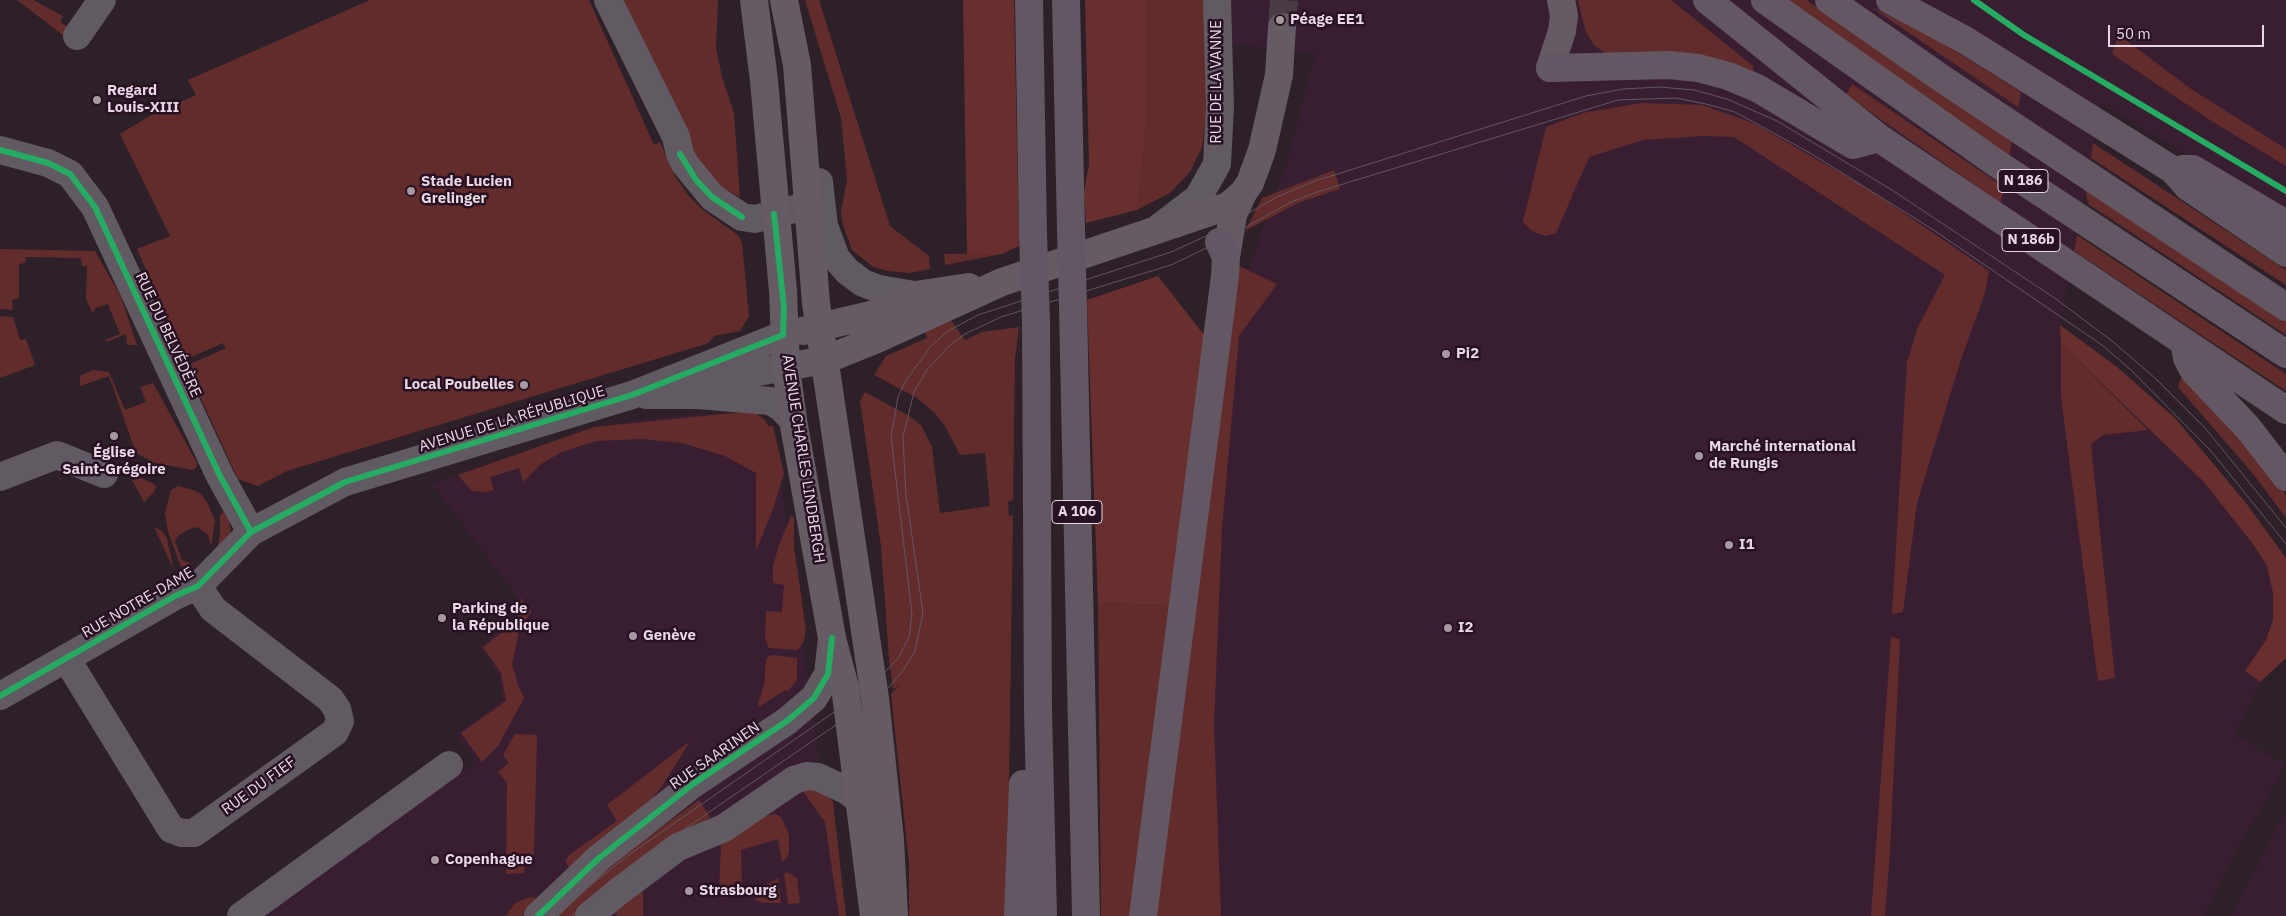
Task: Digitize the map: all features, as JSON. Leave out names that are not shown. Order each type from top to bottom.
[{"type":"highway","name":"A 106","points":[[1029,0],[1036,322],[1038,710],[1043,916]]},
{"type":"highway","name":"A 106","points":[[1066,0],[1086,916]]},
{"type":"highway","name":"N 186b","points":[[1707,0],[1879,138],[2286,410]]},
{"type":"highway","name":"N 186","points":[[1765,0],[1996,163],[2286,354]]},
{"type":"highway","name":"N 186","points":[[1829,0],[1944,80],[2286,308]]},
{"type":"highway","points":[[1890,0],[1965,40],[2173,170],[2188,187],[2286,253]]},
{"type":"highway","points":[[1550,68],[1645,66],[1698,68],[1728,76],[1757,88],[1853,144],[1879,138]]},
{"type":"highway","points":[[2173,170],[2193,169],[2286,224]]},
{"type":"highway","points":[[1143,916],[1222,249]]},
{"type":"highway","points":[[2184,342],[2187,358],[2194,371],[2248,428],[2286,477]]},
{"type":"highway","points":[[1018,916],[1025,724],[1038,710]]},
{"type":"main road","name":"AVENUE CHARLES LINDBERGH","points":[[754,0],[764,81],[774,214],[784,308],[783,335],[786,367],[793,420],[832,638],[844,687],[874,916]]},
{"type":"main road","points":[[784,0],[797,65],[824,360],[872,675],[890,840],[894,916]]},
{"type":"main road","points":[[1550,68],[1562,31],[1561,0]]},
{"type":"main road","points":[[1222,249],[1233,215],[1256,170],[1263,147],[1278,75],[1282,27]]},
{"type":"main road","points":[[783,335],[875,314],[915,295],[1002,282],[1151,233],[1186,215],[1219,210],[1243,193]]},
{"type":"main road","points":[[1186,215],[1207,227],[1222,249]]},
{"type":"main road","name":"AVENUE DE LA RÉPUBLIQUE","points":[[786,367],[824,360],[877,339],[1002,282]]},
{"type":"street","points":[[77,36],[102,0]]},
{"type":"street","points":[[608,0],[676,136],[680,154],[696,180],[712,197],[742,217],[755,219],[810,205]]},
{"type":"street","name":"RUE DE LA VANNE","points":[[1217,0],[1220,107],[1217,164]]},
{"type":"street","name":"RUE DE LA VANNE","points":[[1186,215],[1217,164],[1231,107],[1232,0]]},
{"type":"street","points":[[797,65],[807,128],[815,155],[824,226],[836,258],[847,271],[863,283],[879,289],[915,295]]},
{"type":"street","name":"RUE DU BELVÉDÈRE","points":[[0,150],[48,163],[70,174],[95,207],[220,476],[251,532]]},
{"type":"street","name":"AVENUE DE LA RÉPUBLIQUE","points":[[251,532],[345,482],[632,395],[783,335]]},
{"type":"street","name":"AVENUE DE LA RÉPUBLIQUE","points":[[698,394],[764,370],[786,367]]},
{"type":"street","name":"AVENUE DE LA RÉPUBLIQUE","points":[[632,395],[698,394],[770,401],[782,408],[793,420]]},
{"type":"street","points":[[0,477],[57,455],[104,474]]},
{"type":"street","name":"RUE NOTRE-DAME","points":[[0,696],[175,596],[198,586],[251,532]]},
{"type":"street","name":"RUE DU FIEF","points":[[66,658],[171,830],[182,833],[194,833],[335,732],[340,721],[337,709],[330,699],[213,609],[198,586]]},
{"type":"street","name":"RUE SAARINEN","points":[[538,916],[606,852],[693,784],[787,721],[814,698],[828,674],[832,638]]},
{"type":"street","points":[[241,916],[449,765]]},
{"type":"street","points":[[589,916],[678,847],[724,828],[794,780],[807,776],[818,778],[846,790],[859,800]]},
{"type":"shaded area","points":[[17,0],[33,0],[63,16],[60,22],[68,27],[77,46]]},
{"type":"shaded area","name":"Stade Lucien Grelinger","points":[[370,0],[589,0],[654,145],[660,142],[675,176],[688,195],[703,210],[738,235],[742,243],[749,316],[740,331],[714,336],[709,343],[287,471],[258,486],[238,479],[186,366],[226,348],[223,343],[185,360],[137,249],[170,236],[120,134],[148,117],[196,95],[188,80]]},
{"type":"shaded area","points":[[624,0],[718,0],[716,47],[722,77],[734,113],[740,197],[716,184],[700,166],[684,137]]},
{"type":"shaded area","points":[[805,0],[819,0],[890,226],[929,256],[930,269],[910,273],[888,271],[873,267],[852,250],[843,225],[841,212],[847,179],[841,118]]},
{"type":"shaded area","points":[[963,0],[1014,0],[1019,246],[1002,254],[967,254]]},
{"type":"shaded area","points":[[1085,0],[1146,0],[1146,131],[1137,210],[1086,223],[1084,193],[1089,164]]},
{"type":"shaded area","points":[[1146,0],[1204,0],[1208,101],[1202,147],[1190,172],[1170,193],[1137,210],[1146,131]]},
{"type":"shaded area","name":"Marché international de Rungis","points":[[1222,0],[2286,0],[2286,216],[2101,103],[2060,325],[2061,344],[2203,481],[2253,544],[2267,566],[2273,593],[2273,620],[2266,640],[2245,671],[2260,682],[2235,735],[2286,765],[2229,863],[2204,916],[1181,916],[1210,562],[1245,278],[1286,167],[1315,54],[1224,43]]},
{"type":"shaded area","points":[[1578,0],[1671,0],[1753,66],[1754,74],[1606,54],[1594,45],[1586,32]]},
{"type":"shaded area","points":[[1785,0],[1806,0],[2012,140],[2008,163]]},
{"type":"shaded area","points":[[1871,7],[1925,32],[2021,92],[2018,107]]},
{"type":"shaded area","points":[[2119,35],[2191,89],[2286,149],[2286,166],[2213,122],[2112,54]]},
{"type":"shaded area","points":[[1852,84],[2004,187],[2001,203],[1846,95]]},
{"type":"shaded area","points":[[1641,103],[1702,105],[1753,123],[1867,188],[1989,271],[1985,293],[1961,359],[1917,503],[1903,612],[1892,614],[1907,362],[1918,327],[1945,275],[1734,137],[1703,136],[1643,140],[1589,157],[1556,233],[1545,236],[1532,231],[1523,222],[1546,127],[1583,113]]},
{"type":"shaded area","points":[[2093,143],[2286,270],[2286,285],[2091,158]]},
{"type":"shaded area","points":[[1334,170],[1340,189],[1298,203],[1245,231],[1262,198]]},
{"type":"shaded area","points":[[2085,188],[2286,320],[2286,335],[2088,204]]},
{"type":"shaded area","points":[[2077,235],[2286,374],[2286,391],[2074,251]]},
{"type":"shaded area","points":[[0,249],[95,251],[121,297],[137,345],[127,345],[126,334],[106,342],[105,340],[120,334],[108,304],[95,308],[95,311],[92,312],[86,299],[87,266],[82,266],[81,258],[26,257],[25,263],[19,264],[19,298],[12,300],[13,310],[0,309]]},
{"type":"shaded area","points":[[944,254],[1002,254],[945,265]]},
{"type":"shaded area","points":[[1237,265],[1277,284],[1239,336],[1222,528],[1214,725],[1221,916],[1152,916]]},
{"type":"shaded area","points":[[1158,276],[1204,335],[1170,605],[1098,603],[1087,300]]},
{"type":"shaded area","points":[[0,316],[13,317],[20,340],[26,339],[35,365],[0,378]]},
{"type":"shaded area","points":[[950,319],[965,340],[982,332],[1019,327],[1015,358],[1013,500],[1008,502],[1009,516],[1013,515],[1007,916],[909,916],[909,863],[891,694],[901,683],[893,690],[881,546],[860,401],[865,392],[911,417],[921,425],[932,447],[940,513],[990,506],[985,453],[960,455],[945,426],[934,412],[917,398],[874,375],[886,356],[927,338],[925,330]]},
{"type":"shaded area","points":[[2060,325],[2117,367],[2175,418],[2246,503],[2286,558],[2286,658],[2260,682],[2245,671],[2266,640],[2273,620],[2273,593],[2267,566],[2253,544],[2203,481],[2061,344]]},
{"type":"shaded area","points":[[2061,344],[2148,430],[2103,435],[2091,444],[2115,678],[2098,681],[2061,397]]},
{"type":"shaded area","points":[[93,370],[109,372],[125,410],[146,402],[140,387],[153,383],[197,463],[196,468],[192,470],[155,463],[136,453],[109,376],[80,386],[80,376]]},
{"type":"shaded area","points":[[2182,376],[2269,466],[2286,495],[2286,518],[2254,475],[2178,387]]},
{"type":"shaded area","points":[[753,411],[765,420],[768,426],[773,426],[784,473],[774,506],[756,551],[756,473],[725,456],[682,443],[642,439],[596,441],[562,452],[541,464],[523,482],[519,468],[490,477],[494,490],[486,492],[472,491],[458,475],[594,427]]},
{"type":"shaded area","points":[[724,413],[777,452],[842,916],[264,916],[476,762],[457,733],[503,700],[499,675],[479,646],[515,619],[517,597],[432,484],[594,427],[663,417]]},
{"type":"shaded area","points":[[141,478],[154,484],[156,487],[154,492],[144,502],[132,480]]},
{"type":"shaded area","points":[[178,486],[196,491],[202,495],[215,521],[211,546],[208,535],[198,527],[189,529],[178,536],[175,541],[182,560],[191,564],[195,561],[187,570],[180,565],[168,531],[165,513],[171,490]]},
{"type":"shaded area","points":[[225,511],[231,529],[230,534],[217,550],[220,535],[220,515]]},
{"type":"shaded area","points":[[791,516],[794,517],[794,546],[806,630],[804,641],[798,650],[769,648],[765,638],[766,611],[782,612],[784,585],[773,583],[773,566]]},
{"type":"shaded area","points":[[154,527],[162,531],[167,539],[174,570]]},
{"type":"shaded area","points":[[521,598],[531,612],[520,627],[512,664],[524,698],[498,746],[482,762],[461,733],[506,701],[501,673],[483,647],[517,621]]},
{"type":"shaded area","points":[[1098,603],[1170,605],[1136,916],[1101,916]]},
{"type":"shaded area","points":[[1891,637],[1900,639],[1890,851],[1885,916],[1871,916]]},
{"type":"shaded area","points":[[771,655],[797,658],[797,680],[788,691],[785,690],[759,707],[758,704],[764,685],[766,659]]},
{"type":"shaded area","points":[[515,734],[537,735],[534,853],[530,863],[525,865],[524,873],[506,874],[507,783],[498,772],[509,763],[503,755]]},
{"type":"shaded area","points":[[690,741],[663,785],[645,807],[569,868],[565,861],[569,855],[617,821],[607,805]]},
{"type":"shaded area","points":[[809,788],[825,792],[833,802],[846,916],[839,916],[825,822],[804,793]]},
{"type":"shaded area","points":[[699,800],[710,817],[612,887],[579,916],[550,916],[638,844]]},
{"type":"shaded area","points":[[2286,812],[2286,916],[2233,916],[2237,903]]},
{"type":"shaded area","points":[[775,814],[781,817],[789,835],[787,858],[782,862],[778,839],[741,850],[742,888],[727,898],[719,897],[721,842],[765,816]]},
{"type":"shaded area","points":[[787,872],[797,878],[800,903],[788,904],[784,874]]},
{"type":"shaded area","points":[[778,878],[781,903],[762,903],[755,900],[761,888]]},
{"type":"shaded area","points":[[640,891],[643,893],[643,916],[618,916],[614,913]]},
{"type":"shaded area","points":[[530,897],[539,898],[522,916],[506,916],[515,903]]},
{"type":"tunnel","points":[[1282,27],[1284,0]]},
{"type":"tram line","points":[[555,916],[569,902],[630,854],[873,685],[899,657],[909,637],[912,614],[891,437],[898,397],[905,382],[931,346],[948,331],[978,315],[1171,252],[1213,233],[1277,197],[1315,181],[1586,96],[1623,89],[1660,87],[1694,90],[1727,99],[1777,121],[1892,190],[2056,299],[2112,341],[2155,378],[2206,429],[2286,528]]},
{"type":"tram line","points":[[572,916],[641,859],[875,698],[890,686],[904,669],[915,651],[923,613],[906,495],[903,437],[914,392],[927,370],[949,346],[965,334],[1001,317],[1171,265],[1219,242],[1289,203],[1317,192],[1618,100],[1676,98],[1735,112],[1810,153],[1932,229],[2102,345],[2131,370],[2211,451],[2286,544]]},
{"type":"cycle path","points":[[1974,0],[2024,35],[2286,191]]},
{"type":"cycle path","points":[[0,150],[48,163],[70,174],[95,207],[220,476],[251,532]]},
{"type":"cycle path","points":[[680,154],[696,180],[712,197],[742,217]]},
{"type":"cycle path","points":[[0,696],[175,596],[198,586],[251,532],[345,482],[632,395],[783,335],[784,308],[774,214]]},
{"type":"cycle path","points":[[538,916],[599,858],[693,784],[787,721],[814,698],[828,674],[832,638]]},
{"type":"place","name":"Péage EE1","points":[[1280,20]]},
{"type":"place","name":"Regard Louis-XIII","points":[[97,100]]},
{"type":"place","name":"Stade Lucien Grelinger","points":[[411,191]]},
{"type":"place","name":"Pi2","points":[[1446,354]]},
{"type":"place","name":"Local Poubelles","points":[[524,385]]},
{"type":"place","name":"Église Saint-Grégoire","points":[[114,436]]},
{"type":"place","name":"Marché international de Rungis","points":[[1699,456]]},
{"type":"place","name":"I1","points":[[1729,545]]},
{"type":"place","name":"Parking de la République","points":[[442,618]]},
{"type":"place","name":"I2","points":[[1448,628]]},
{"type":"place","name":"Genève","points":[[633,636]]},
{"type":"place","name":"Copenhague","points":[[435,860]]},
{"type":"place","name":"Strasbourg","points":[[689,891]]}]
